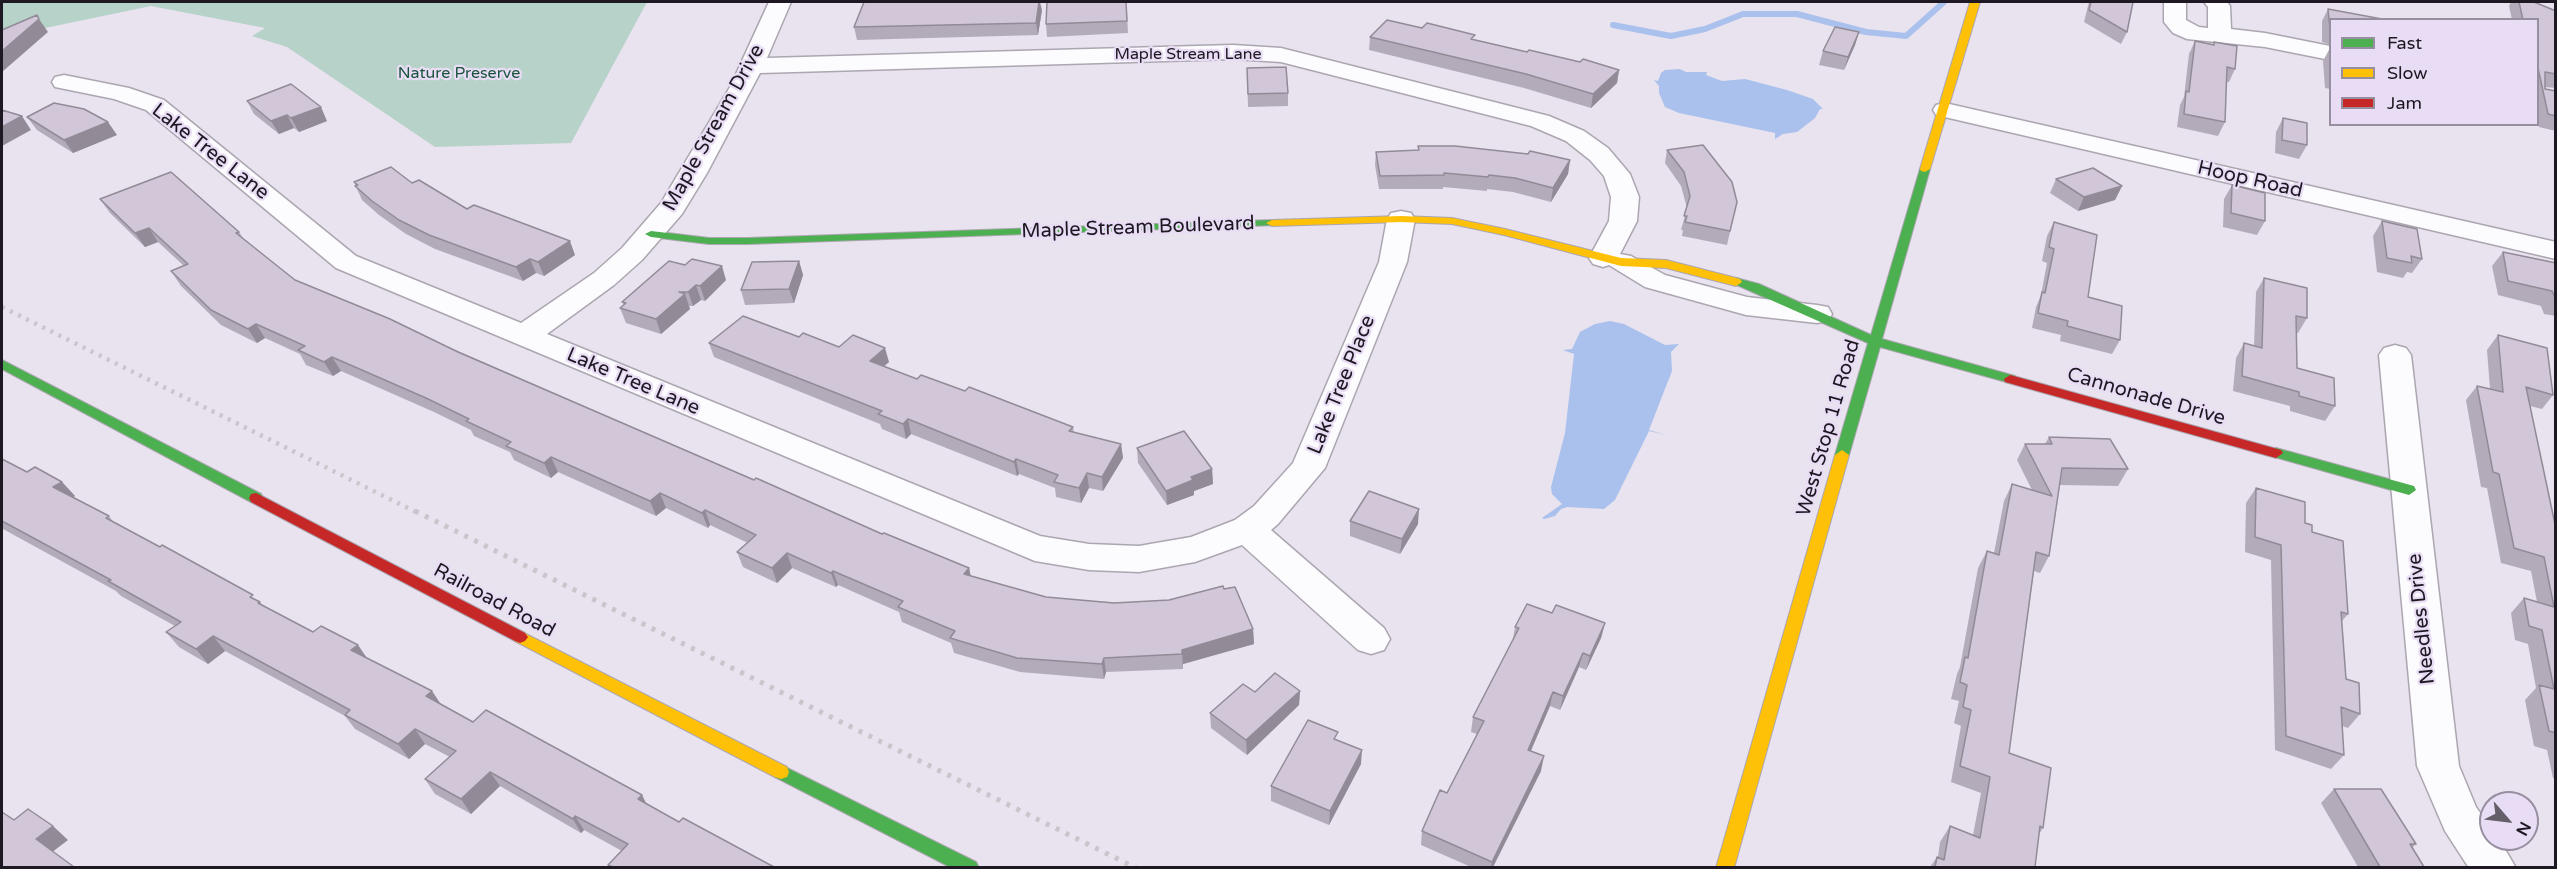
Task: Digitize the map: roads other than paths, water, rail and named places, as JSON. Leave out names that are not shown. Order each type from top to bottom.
[{"type":"street","name":"Maple Stream Drive","points":[[524,336],[604,279],[651,234],[672,208],[694,173],[752,66],[780,2]]},
{"type":"street","name":"West Stop 11 Road","points":[[1725,867],[1874,341],[1945,110],[1975,2]]},
{"type":"street","points":[[2175,2],[2175,22],[2181,28],[2195,34],[2265,40],[2329,53]]},
{"type":"street","points":[[2215,2],[2219,6],[2220,35]]},
{"type":"street","name":"Maple Stream Lane","points":[[752,66],[1233,52],[1281,55],[1540,121],[1575,136],[1599,154],[1617,174],[1625,197],[1623,220],[1612,260]]},
{"type":"street","name":"Lake Tree Lane","points":[[64,82],[120,93],[155,105],[346,262],[1035,548],[1089,557],[1138,559],[1195,549],[1247,529]]},
{"type":"street","name":"Hoop Road","points":[[1945,110],[2556,251]]},
{"type":"street","name":"Maple Stream Boulevard","points":[[651,234],[709,241],[748,241],[1401,219],[1462,223],[1612,260],[1655,281],[1746,306],[1817,314],[1874,341]]},
{"type":"street","name":"Lake Tree Place","points":[[1247,529],[1266,515],[1308,468],[1393,262],[1401,219]]},
{"type":"street","name":"Cannonade Drive","points":[[1874,341],[2409,490]]},
{"type":"street","name":"Needles Drive","points":[[2395,355],[2438,766],[2460,818],[2494,867]]},
{"type":"street","name":"Railroad Road","points":[[2,364],[636,698],[970,867]]},
{"type":"street","points":[[1247,529],[1371,639]]},
{"type":"water","points":[[1680,69],[1686,72],[1707,72],[1706,75],[1722,81],[1745,79],[1787,90],[1813,99],[1823,109],[1820,109],[1815,118],[1797,132],[1783,134],[1775,139],[1775,133],[1679,113],[1665,107],[1659,93],[1659,86],[1654,80],[1658,81],[1665,70]]},
{"type":"water","points":[[1610,321],[1624,324],[1665,345],[1679,344],[1671,352],[1672,371],[1649,430],[1666,435],[1649,431],[1615,500],[1604,509],[1567,507],[1561,509],[1555,516],[1544,519],[1542,518],[1562,504],[1552,494],[1551,487],[1565,433],[1574,354],[1563,350],[1572,349],[1580,332],[1595,324]]},
{"type":"waterway","points":[[1613,25],[1671,36],[1705,29],[1743,14],[1797,14],[1866,32],[1906,36],[1944,2]]},
{"type":"railway","points":[[2,307],[418,513]]},
{"type":"railway","points":[[415,511],[1136,868]]},
{"type":"park label","name":"Nature Preserve","points":[[459,74]]}]
